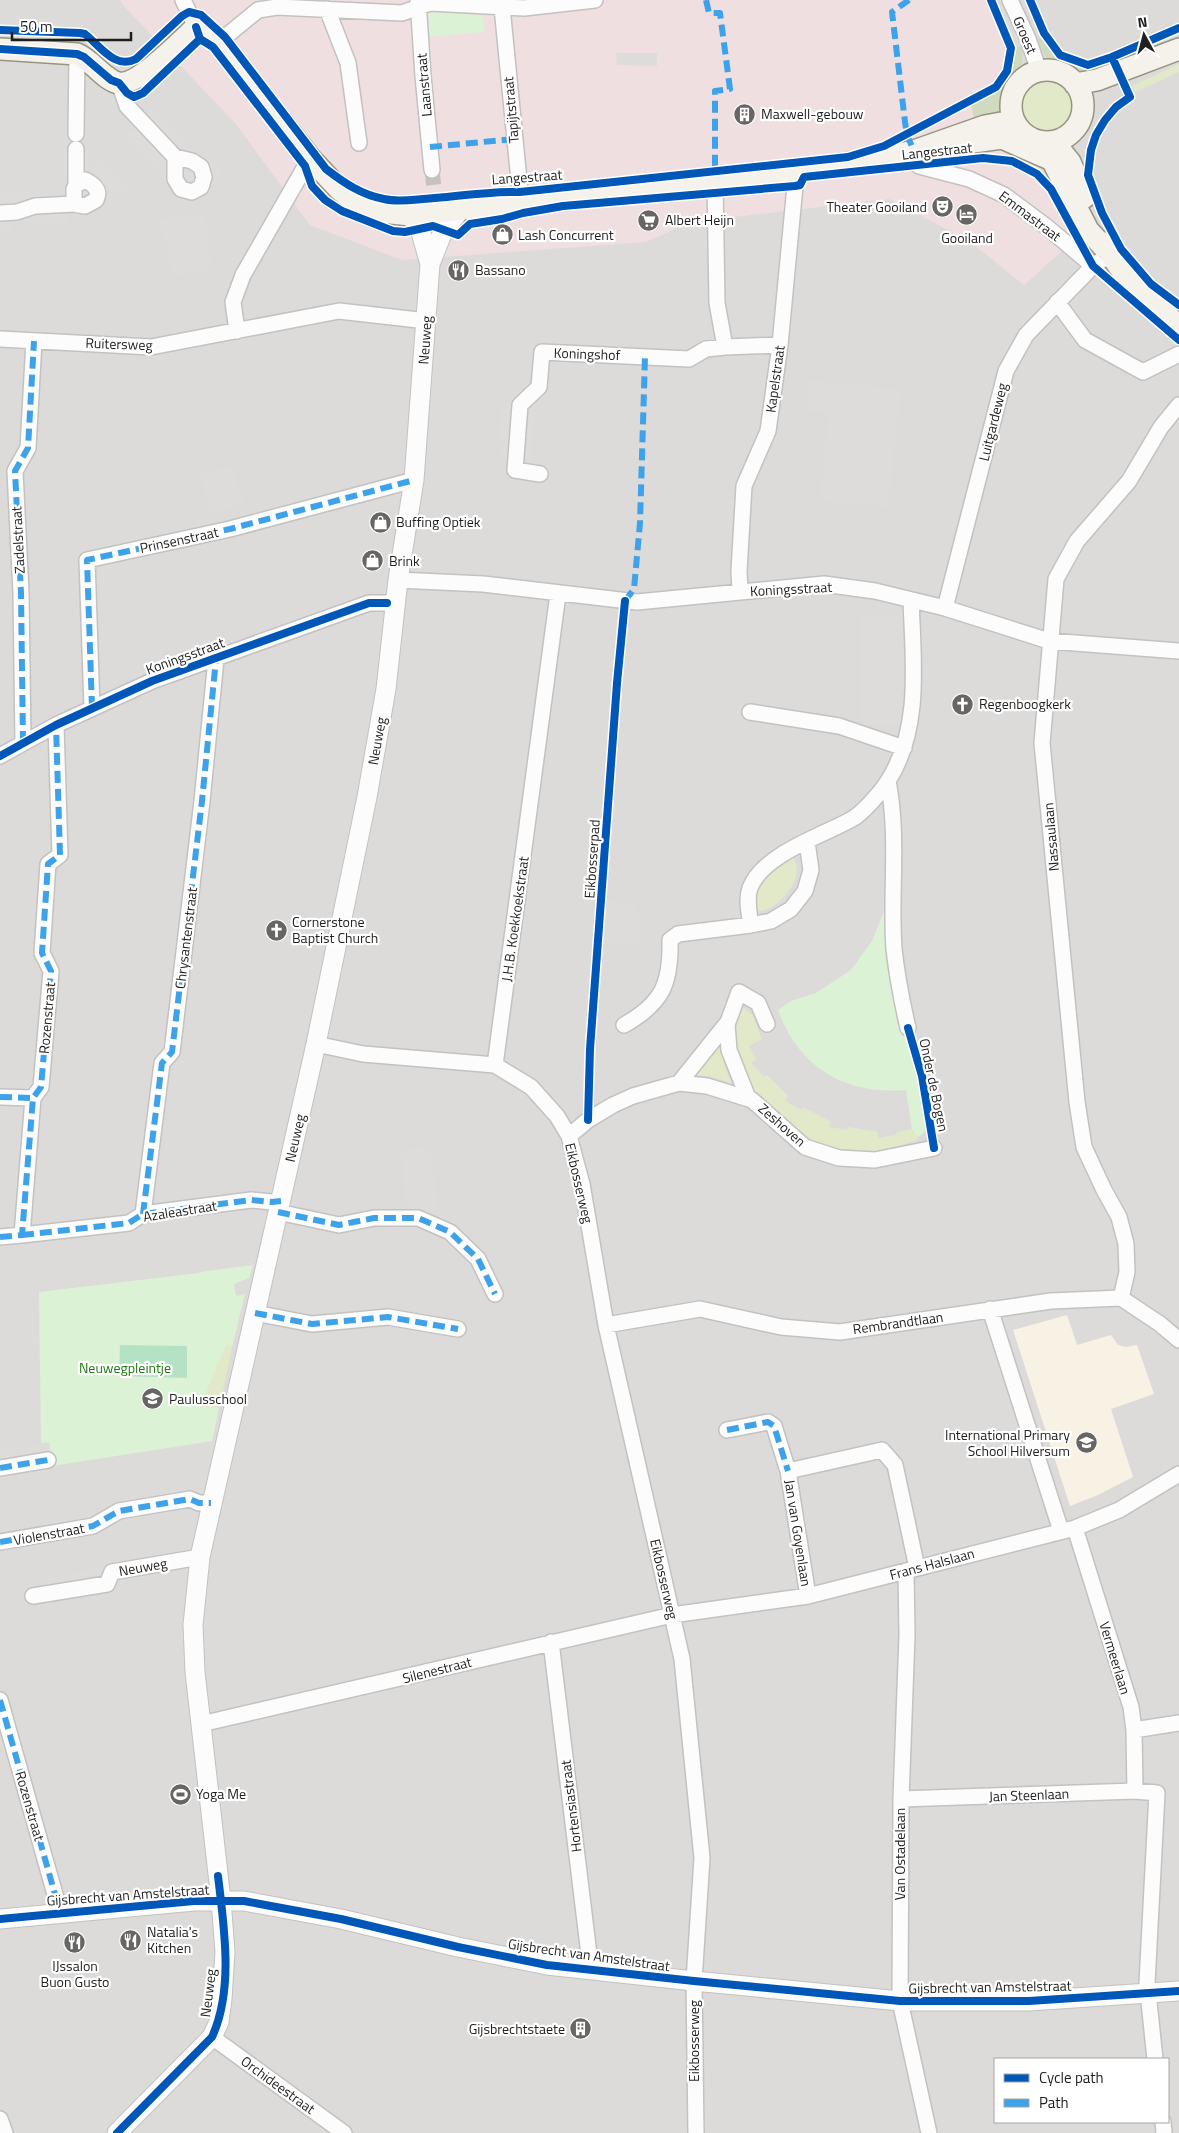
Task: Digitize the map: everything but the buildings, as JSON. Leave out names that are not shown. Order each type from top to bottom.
[{"type":"main road","name":"Langestraat","points":[[196,27],[219,42],[324,175],[355,202],[373,210],[410,215],[461,209],[520,196],[715,181],[794,172],[868,161],[914,151],[975,128],[1001,123],[1016,125]]},
{"type":"main road","points":[[0,50],[77,54],[84,57],[111,80],[119,84],[132,81],[147,71],[196,27]]},
{"type":"main road","points":[[1075,84],[1097,80],[1179,49]]},
{"type":"main road","points":[[1083,105],[1106,91],[1179,58]]},
{"type":"main road","points":[[1039,71],[1058,72],[1075,84],[1081,94],[1082,113],[1076,127],[1063,138],[1054,142],[1033,139],[1024,134],[1016,125],[1011,101],[1014,92],[1023,80],[1039,71]]},
{"type":"main road","points":[[914,151],[1002,138],[1048,157],[1054,163],[1102,260]]},
{"type":"main road","name":"Emmastraat","points":[[1054,142],[1073,166],[1102,260],[1133,282],[1179,326]]},
{"type":"street","points":[[183,0],[196,27]]},
{"type":"street","points":[[219,42],[258,10],[276,7],[402,13],[418,4],[430,3],[524,8],[595,0]]},
{"type":"street","name":"Groest","points":[[1010,0],[1028,39],[1039,71]]},
{"type":"street","name":"Laanstraat","points":[[418,4],[432,170]]},
{"type":"street","name":"Tapijtstraat","points":[[502,7],[520,196]]},
{"type":"street","points":[[327,9],[348,63],[359,143]]},
{"type":"street","points":[[74,204],[74,189],[76,185],[77,54]]},
{"type":"street","points":[[119,84],[127,106],[175,157]]},
{"type":"street","name":"Emmastraat","points":[[914,151],[919,166],[969,179],[987,186],[1004,195],[1047,227],[1102,260]]},
{"type":"street","points":[[237,331],[234,302],[243,274],[310,158]]},
{"type":"street","name":"Kapelstraat","points":[[740,591],[739,571],[744,486],[768,431],[780,345],[795,186],[794,172]]},
{"type":"street","points":[[0,213],[17,212],[35,206],[74,204],[85,206],[94,202],[97,197],[93,184],[85,180],[76,185]]},
{"type":"street","points":[[715,181],[717,303],[726,347]]},
{"type":"street","name":"Neuweg","points":[[116,2133],[212,2037],[219,2022],[225,1952],[221,1900],[195,1672],[192,1625],[200,1557],[316,1044],[367,797],[386,689],[397,589],[414,480],[430,264],[444,229],[461,209]]},
{"type":"street","name":"Neuweg","points":[[410,215],[420,229],[430,264]]},
{"type":"street","name":"Luitgardeweg","points":[[945,608],[1002,380],[1026,335],[1057,302],[1102,260]]},
{"type":"street","points":[[1057,302],[1085,340],[1143,372],[1179,354]]},
{"type":"street","name":"Ruitersweg","points":[[0,340],[151,347],[339,311],[427,321]]},
{"type":"street","name":"Zadelstraat","points":[[23,743],[21,593],[15,471],[28,448],[34,341]]},
{"type":"street","name":"Koningshof","points":[[540,474],[515,470],[520,405],[539,387],[542,352],[689,359],[706,349],[780,345]]},
{"type":"street","name":"Nassaulaan","points":[[1121,1298],[1128,1272],[1126,1244],[1119,1217],[1084,1147],[1077,1102],[1042,743],[1049,641],[1056,579],[1077,541],[1129,481],[1161,427],[1179,405]]},
{"type":"street","name":"Prinsenstraat","points":[[92,708],[87,560],[230,529],[414,480]]},
{"type":"street","name":"Koningsstraat","points":[[0,756],[56,725],[152,681],[369,603],[387,603],[397,589],[483,584],[637,602],[824,584],[875,592],[945,608],[1049,641],[1179,651]]},
{"type":"street","name":"J.H.B. Koekkoekstraat","points":[[495,1065],[558,594]]},
{"type":"street","points":[[751,925],[748,909],[750,888],[764,867],[787,851],[854,818],[888,781],[904,748],[911,719],[911,600]]},
{"type":"street","name":"Chrysantenstraat","points":[[143,1214],[162,1063],[172,1052],[202,801],[216,659]]},
{"type":"street","points":[[750,712],[839,726],[904,748]]},
{"type":"street","name":"Rozenstraat","points":[[22,1235],[33,1098],[41,1087],[52,972],[42,953],[48,864],[60,855],[56,725]]},
{"type":"street","name":"Onder de Bogen","points":[[888,781],[892,803],[894,841],[894,949],[908,1028]]},
{"type":"street","points":[[624,1024],[642,1014],[662,992],[670,966],[670,940],[678,934],[771,921],[791,909],[805,891],[810,870],[807,842]]},
{"type":"street","name":"Zeshoven","points":[[679,1083],[727,1024],[739,992],[758,1003],[767,1024]]},
{"type":"street","name":"Zeshoven","points":[[727,1024],[729,1050],[748,1098]]},
{"type":"street","points":[[316,1044],[363,1054],[495,1065]]},
{"type":"street","name":"Eikbosserweg","points":[[495,1065],[531,1087],[557,1116],[569,1136],[582,1184],[606,1325],[682,1659],[702,1858],[694,1981],[696,2133]]},
{"type":"street","name":"Zeshoven","points":[[569,1136],[588,1120],[613,1105],[633,1096],[679,1083],[707,1086],[748,1098],[805,1147],[839,1158],[875,1160],[934,1148]]},
{"type":"street","points":[[0,1097],[33,1098]]},
{"type":"street","name":"Azaleastraat","points":[[22,1235],[129,1223],[143,1214],[252,1200],[272,1202],[280,1206]]},
{"type":"street","points":[[280,1206],[339,1225],[374,1218],[418,1218],[450,1232],[478,1259],[495,1294]]},
{"type":"street","points":[[0,1237],[22,1235]]},
{"type":"street","points":[[1121,1298],[1160,1324],[1179,1340]]},
{"type":"street","name":"Rembrandtlaan","points":[[606,1325],[700,1309],[781,1328],[840,1332],[1051,1301],[1121,1298]]},
{"type":"street","name":"Vermeerlaan","points":[[990,1310],[1131,1708],[1134,1730],[1135,1791]]},
{"type":"street","points":[[255,1313],[312,1324],[388,1318],[458,1329]]},
{"type":"street","name":"Jan van Goyenlaan","points":[[727,1430],[768,1422],[774,1426],[788,1471],[808,1596]]},
{"type":"street","name":"Jan van Goyenlaan","points":[[788,1471],[882,1450]]},
{"type":"street","name":"Van Ostadelaan","points":[[882,1450],[895,1465],[912,1570],[907,1635],[901,1799],[900,2001],[929,2133]]},
{"type":"street","points":[[0,1468],[48,1460]]},
{"type":"street","name":"Frans Halslaan","points":[[672,1615],[808,1596],[1068,1529],[1119,1510],[1179,1474]]},
{"type":"street","name":"Violenstraat","points":[[0,1542],[93,1526],[119,1511],[190,1499],[199,1503],[212,1503]]},
{"type":"street","name":"Neuweg","points":[[33,1596],[106,1584],[112,1572],[200,1557]]},
{"type":"street","name":"Silenestraat","points":[[201,1724],[381,1684],[551,1642],[672,1615]]},
{"type":"street","name":"Hortensiastraat","points":[[551,1642],[592,1971]]},
{"type":"street","name":"Rozenstraat","points":[[0,1700],[60,1912]]},
{"type":"street","points":[[1134,1730],[1179,1722]]},
{"type":"street","name":"Jan Steenlaan","points":[[901,1799],[1135,1791],[1157,1793],[1148,1957],[1149,1994]]},
{"type":"street","name":"Gijsbrecht van Amstelstraat","points":[[0,1919],[60,1912],[221,1900],[288,1908],[458,1947],[547,1965],[900,2001],[1029,2001],[1179,1991]]},
{"type":"street","points":[[1149,1994],[1155,2058]]},
{"type":"street","name":"Orchideestraat","points":[[212,2037],[344,2133]]},
{"type":"street","points":[[0,2119],[5,2133]]},
{"type":"shaded area","points":[[0,0],[1179,0],[1179,2133],[0,2133]]},
{"type":"shaded area","points":[[120,0],[989,0],[1007,50],[1010,67],[1008,105],[1013,134],[1075,239],[1024,285],[969,241],[889,199],[691,222],[646,242],[402,260],[310,225],[235,123]]},
{"type":"shaded area","points":[[616,53],[657,53],[657,66],[617,65]]},
{"type":"shaded area","points":[[152,109],[205,163],[215,161],[223,177],[188,202],[127,135]]},
{"type":"shaded area","points":[[97,160],[128,191],[119,199],[89,167]]},
{"type":"shaded area","points":[[0,191],[61,194],[68,223],[13,221],[13,230],[0,230]]},
{"type":"shaded area","points":[[204,214],[212,268],[174,277],[160,220]]},
{"type":"shaded area","points":[[810,380],[901,390],[888,507],[820,500],[829,413],[807,410]]},
{"type":"shaded area","points":[[503,401],[520,405],[535,405],[530,460],[501,456],[503,440],[498,439]]},
{"type":"shaded area","points":[[232,466],[243,504],[211,513],[200,475]]},
{"type":"shaded area","points":[[862,615],[903,615],[902,725],[861,725]]},
{"type":"shaded area","points":[[606,901],[632,903],[640,914],[639,944],[604,941]]},
{"type":"shaded area","points":[[430,1147],[438,1209],[407,1212],[401,1150]]},
{"type":"shaded area","name":"International Primary School Hilversum","points":[[1067,1315],[1077,1345],[1111,1335],[1118,1345],[1126,1347],[1137,1345],[1154,1394],[1111,1409],[1133,1477],[1098,1495],[1070,1506],[1013,1330]]},
{"type":"shaded area","points":[[49,1443],[51,1453],[0,1461],[0,1451]]},
{"type":"shaded area","points":[[111,1567],[101,1581],[37,1592],[47,1578]]},
{"type":"green space","points":[[431,12],[483,15],[485,32],[427,37],[424,18]]},
{"type":"green space","points":[[1044,38],[1057,55],[1065,60],[1081,65],[1111,63],[1114,69],[1074,74],[1047,59],[1036,40]]},
{"type":"green space","points":[[1019,46],[1022,48],[1022,68],[1010,87],[1002,111],[999,116],[975,124],[971,104],[1002,84],[1010,71],[1014,50]]},
{"type":"green space","points":[[1179,64],[1179,72],[1135,92],[1132,86]]},
{"type":"green space","points":[[1047,80],[1061,84],[1069,92],[1073,106],[1069,120],[1061,128],[1047,132],[1033,128],[1025,120],[1021,106],[1025,92],[1033,84]]},
{"type":"green space","points":[[792,855],[797,870],[793,885],[776,904],[769,908],[754,910],[754,901],[760,885],[778,866]]},
{"type":"green space","points":[[886,906],[904,1028],[920,1083],[926,1125],[924,1133],[918,1137],[912,1129],[906,1090],[863,1088],[827,1074],[798,1048],[778,1010],[791,1001],[816,993],[851,970],[872,941]]},
{"type":"green space","points":[[744,1008],[753,1016],[762,1039],[749,1046],[756,1059],[751,1063],[764,1077],[767,1075],[788,1096],[785,1101],[801,1110],[803,1107],[830,1121],[829,1127],[847,1130],[848,1127],[878,1132],[878,1138],[896,1135],[897,1132],[912,1129],[918,1137],[917,1140],[876,1152],[850,1153],[826,1148],[802,1138],[781,1123],[762,1104],[748,1082],[738,1059],[735,1034],[740,1009]]},
{"type":"green space","points":[[723,1036],[725,1067],[731,1083],[709,1076],[697,1075]]},
{"type":"green space","name":"Neuwegpleintje","points":[[253,1265],[249,1278],[234,1284],[236,1296],[245,1294],[232,1347],[226,1345],[200,1407],[219,1408],[212,1441],[52,1466],[49,1442],[41,1443],[39,1292]]},
{"type":"green space","points":[[238,1326],[231,1344],[232,1349],[219,1408],[200,1408],[194,1345]]},
{"type":"green space","points":[[120,1345],[187,1346],[187,1378],[119,1376]]},
{"type":"tunnel","points":[[432,170],[434,188]]},
{"type":"marked path","points":[[706,0],[709,13],[720,13],[730,89],[715,91],[715,172]]},
{"type":"marked path","points":[[909,0],[892,12],[907,135],[914,151]]},
{"type":"marked path","points":[[430,147],[514,139]]},
{"type":"marked path","points":[[23,743],[21,593],[15,471],[28,448],[34,341]]},
{"type":"marked path","points":[[625,601],[634,589],[640,523],[645,356]]},
{"type":"marked path","points":[[92,708],[87,560],[230,529],[414,480]]},
{"type":"marked path","points":[[143,1214],[162,1063],[172,1052],[202,801],[216,659]]},
{"type":"marked path","points":[[0,1237],[22,1235],[33,1098],[41,1087],[51,971],[42,953],[48,864],[60,855],[56,725]]},
{"type":"marked path","points":[[0,1097],[33,1098]]},
{"type":"marked path","points":[[22,1235],[129,1223],[143,1214],[251,1200],[281,1201]]},
{"type":"marked path","points":[[278,1212],[339,1225],[374,1218],[418,1218],[450,1232],[478,1259],[495,1294]]},
{"type":"marked path","points":[[255,1313],[312,1324],[388,1317],[458,1329]]},
{"type":"marked path","points":[[727,1430],[768,1422],[774,1426],[788,1471]]},
{"type":"marked path","points":[[0,1468],[48,1460]]},
{"type":"marked path","points":[[0,1542],[93,1526],[119,1511],[190,1499],[199,1503],[211,1503]]},
{"type":"marked path","points":[[0,1700],[60,1912]]},
{"type":"cycle path","points":[[0,30],[85,34],[108,55],[128,62],[136,59],[182,16],[189,12],[201,15],[225,37],[326,169],[346,184],[368,195],[389,200],[404,200],[483,193],[520,192],[848,157],[884,146],[996,87],[1007,71],[1011,48],[991,0]]},
{"type":"cycle path","points":[[1030,0],[1044,33],[1060,55],[1088,65],[1112,57],[1179,28]]},
{"type":"cycle path","points":[[196,27],[200,39],[213,47],[305,166],[312,186],[325,200],[342,211],[393,231],[405,232],[433,226],[458,235],[470,224],[563,206],[795,186],[800,185],[804,177],[983,158],[1012,161],[1037,174],[1051,189],[1093,266],[1179,340]]},
{"type":"cycle path","points":[[0,49],[77,54],[84,57],[111,80],[119,83],[127,93],[134,97],[143,93],[200,39]]},
{"type":"cycle path","points":[[1112,57],[1130,97],[1116,107],[1096,135],[1091,150],[1088,175],[1102,213],[1121,249],[1151,284],[1179,305]]},
{"type":"cycle path","name":"Eikbosserpad","points":[[588,1120],[590,1049],[617,683],[625,601]]},
{"type":"cycle path","points":[[0,756],[56,725],[152,681],[369,603],[387,603]]},
{"type":"cycle path","points":[[908,1028],[922,1076],[934,1148]]},
{"type":"cycle path","points":[[117,2133],[212,2037],[219,2018],[225,1978],[225,1937],[218,1876]]},
{"type":"cycle path","points":[[0,1919],[194,1901],[244,1901],[341,1919],[458,1947],[547,1965],[900,2001],[1029,2001],[1179,1991]]},
{"type":"place","name":"Maxwell-gebouw","points":[[745,114]]},
{"type":"place","name":"Theater Gooiland","points":[[943,207]]},
{"type":"place","name":"Gooiland","points":[[967,215]]},
{"type":"place","name":"Albert Heijn","points":[[649,220]]},
{"type":"place","name":"Lash Concurrent","points":[[502,235]]},
{"type":"place","name":"Bassano","points":[[459,270]]},
{"type":"place","name":"Buffing Optiek","points":[[380,522]]},
{"type":"place","name":"Brink","points":[[373,561]]},
{"type":"place","name":"Regenboogkerk","points":[[963,704]]},
{"type":"place","name":"Cornerstone Baptist Church","points":[[276,930]]},
{"type":"place","name":"Paulusschool","points":[[153,1399]]},
{"type":"place","name":"International Primary School Hilversum","points":[[1086,1443]]},
{"type":"place","name":"Yoga Me","points":[[180,1794]]},
{"type":"place","name":"Natalia's Kitchen","points":[[131,1940]]},
{"type":"place","name":"IJssalon Buon Gusto","points":[[75,1943]]},
{"type":"place","name":"Gijsbrechtstaete","points":[[581,2029]]}]
